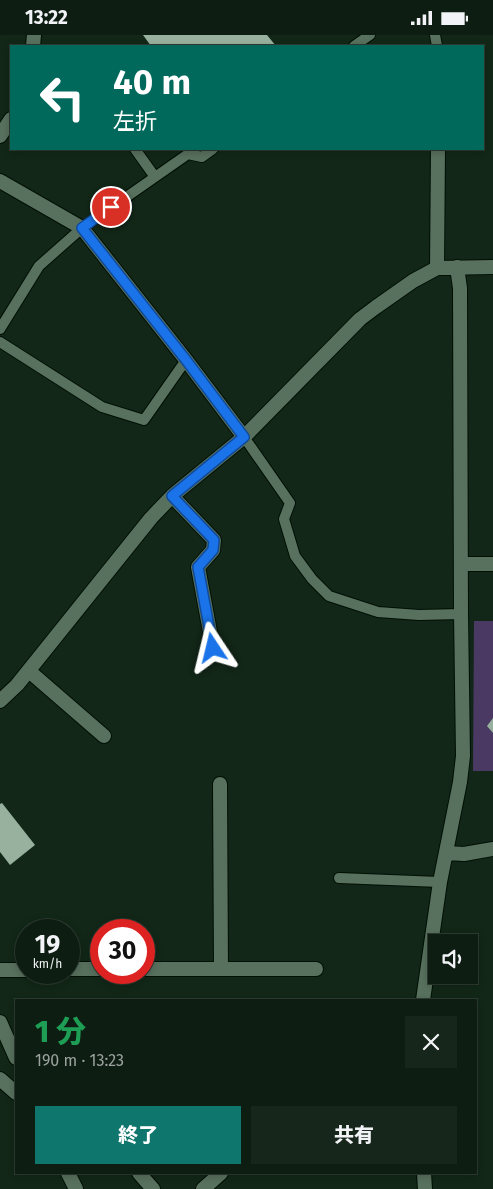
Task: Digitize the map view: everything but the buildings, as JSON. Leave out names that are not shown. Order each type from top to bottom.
[{"type":"street","points":[[0,136],[10,121]]},
{"type":"street","points":[[437,268],[438,150]]},
{"type":"street","points":[[0,181],[82,228],[244,437]]},
{"type":"street","points":[[423,999],[440,882],[460,782],[463,756],[460,288],[457,267]]},
{"type":"street","points":[[0,701],[17,685],[151,518],[172,496],[244,437],[360,319],[413,281],[437,268],[493,267]]},
{"type":"street","points":[[172,496],[214,540],[213,550],[198,567],[213,648]]},
{"type":"street","points":[[461,564],[493,564]]},
{"type":"street","points":[[28,671],[104,736]]},
{"type":"street","points":[[220,783],[220,969]]},
{"type":"street","points":[[447,853],[464,854],[493,849]]},
{"type":"street","points":[[155,969],[316,969]]},
{"type":"street","points":[[0,970],[15,970]]},
{"type":"street","points":[[0,1022],[15,1056]]},
{"type":"street","points":[[0,1079],[15,1092]]},
{"type":"street","points":[[68,1174],[76,1189]]},
{"type":"street","points":[[139,1174],[153,1189]]},
{"type":"street","points":[[203,1189],[220,1174]]},
{"type":"street","points":[[424,1174],[425,1189]]},
{"type":"lane","points":[[355,45],[370,35]]},
{"type":"lane","points":[[136,150],[155,177]]},
{"type":"lane","points":[[0,329],[39,266],[82,228],[155,177],[186,151],[202,157],[212,150]]},
{"type":"lane","points":[[0,342],[102,407],[144,420],[186,360]]},
{"type":"lane","points":[[244,437],[290,503],[284,519],[295,556],[312,579],[329,597],[378,612],[419,615],[461,615]]},
{"type":"lane","points":[[339,878],[440,882]]},
{"type":"shaded area","points":[[474,621],[493,621],[493,771],[473,771]]},
{"type":"route","points":[[111,207],[82,228],[244,437],[172,496],[214,540],[213,550],[198,567],[213,648]]}]
